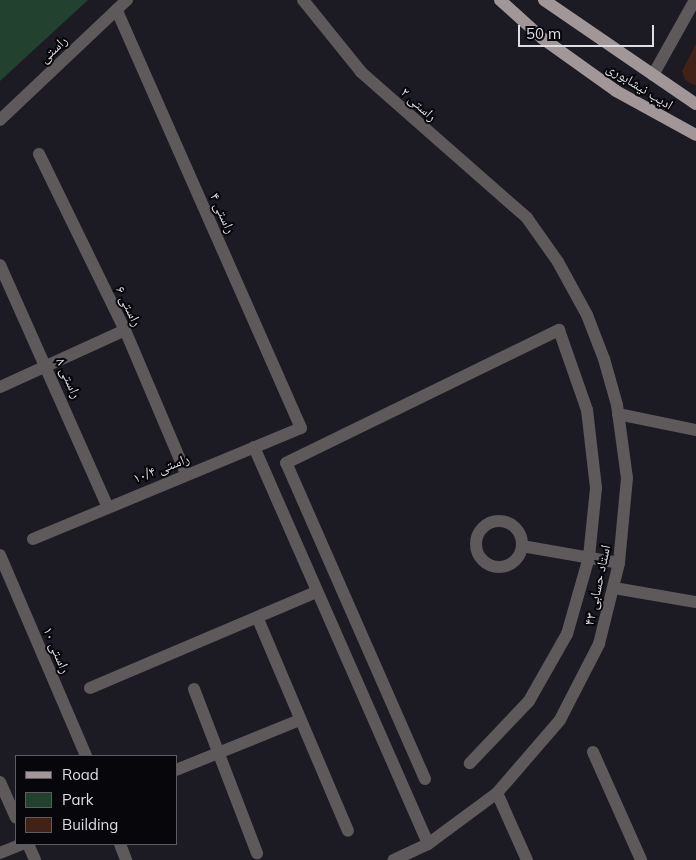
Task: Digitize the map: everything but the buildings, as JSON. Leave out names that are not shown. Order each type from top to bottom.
[{"type":"main road","name":"ادیب نیشابوری","points":[[500,0],[542,38],[616,91],[696,135]]},
{"type":"main road","name":"ادیب نیشابوری","points":[[544,0],[696,104]]},
{"type":"street","name":"راستی","points":[[0,120],[127,0]]},
{"type":"street","name":"راستی ۲","points":[[304,0],[362,72],[527,218]]},
{"type":"street","points":[[653,76],[695,0]]},
{"type":"street","name":"راستی ۴","points":[[117,10],[301,428]]},
{"type":"street","name":"راستی ۶","points":[[39,154],[125,330],[186,474]]},
{"type":"street","name":"استاد حسابی ۴۳","points":[[393,860],[428,844],[497,793],[560,720],[599,644],[614,588],[619,563],[627,478],[618,414],[587,315],[527,218]]},
{"type":"street","name":"راستی ۸","points":[[0,265],[47,365],[107,505]]},
{"type":"street","points":[[0,387],[125,330]]},
{"type":"street","points":[[425,780],[286,463],[559,330],[588,410],[596,488],[589,557],[567,634],[529,701],[470,763]]},
{"type":"street","points":[[618,414],[696,430]]},
{"type":"street","name":"راستی ۱۰/۴","points":[[34,539],[107,505],[301,428]]},
{"type":"street","points":[[254,447],[428,844]]},
{"type":"street","points":[[522,546],[619,563]]},
{"type":"street","name":"راستی ۱۰","points":[[0,555],[86,755]]},
{"type":"street","points":[[614,588],[696,602]]},
{"type":"street","points":[[90,688],[258,619],[316,592]]},
{"type":"street","points":[[258,619],[348,831]]},
{"type":"street","points":[[194,689],[257,853]]},
{"type":"street","points":[[178,769],[300,720]]},
{"type":"street","points":[[593,752],[641,860]]},
{"type":"street","points":[[0,782],[15,816]]},
{"type":"street","points":[[497,793],[527,860]]},
{"type":"street","points":[[0,853],[20,845]]},
{"type":"street","points":[[28,845],[36,860]]},
{"type":"street","points":[[120,845],[126,860]]},
{"type":"green space","points":[[0,0],[88,0],[0,81]]}]
